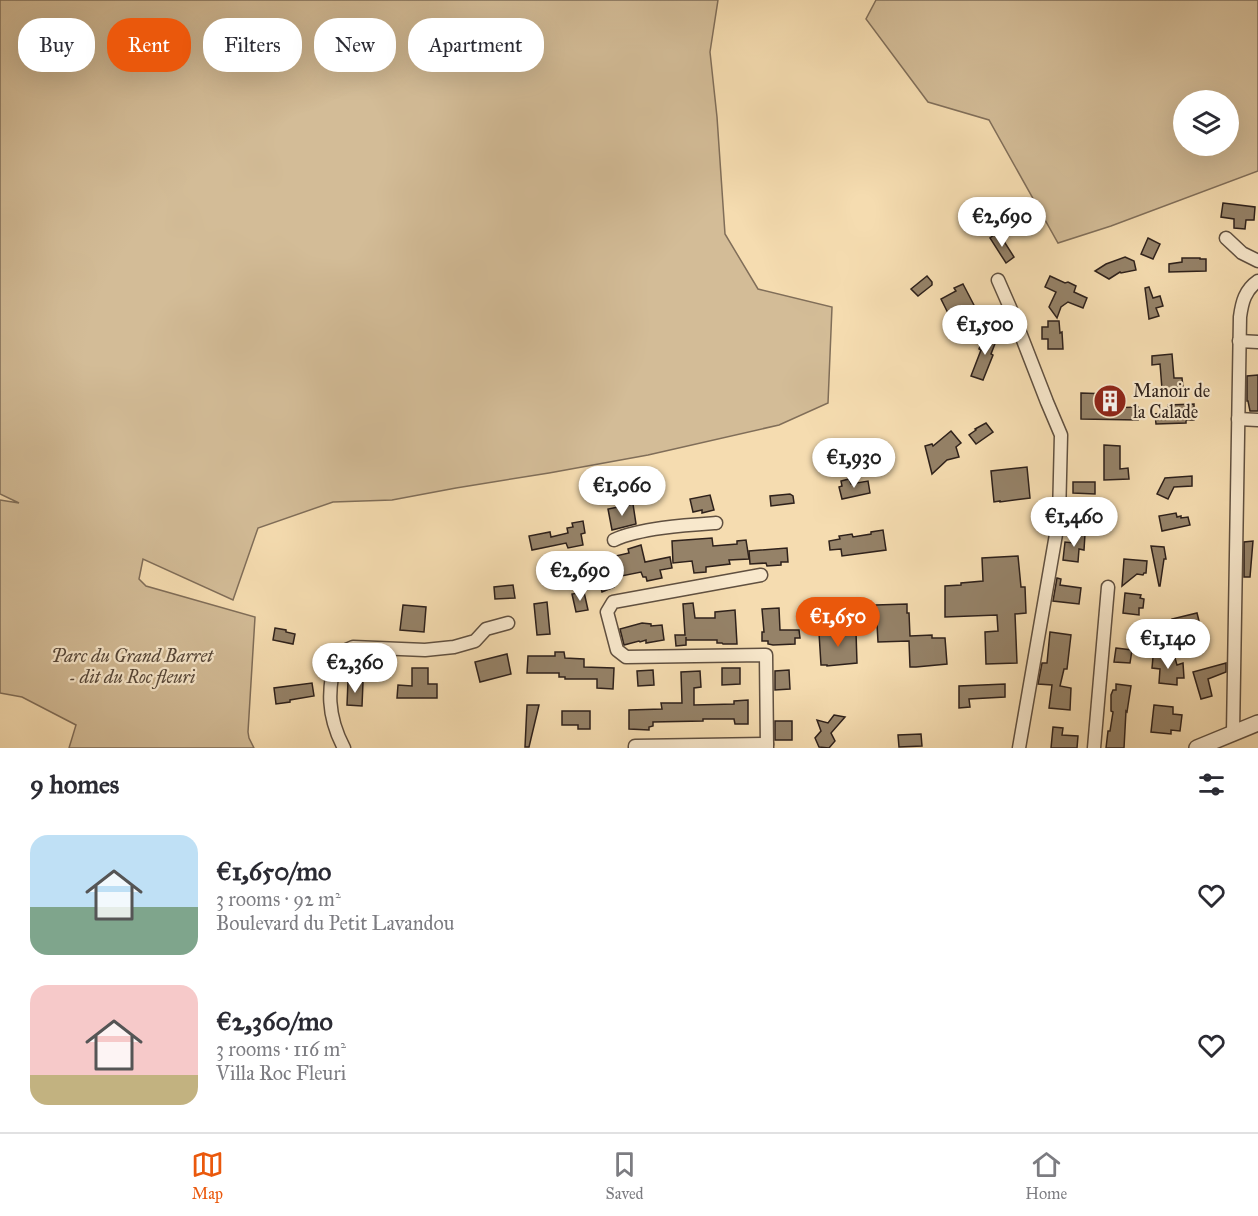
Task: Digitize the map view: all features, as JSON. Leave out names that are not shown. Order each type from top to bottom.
[{"type":"street","points":[[1226,238],[1242,254],[1258,261]]},
{"type":"street","points":[[998,280],[1061,435],[1059,517],[1019,748]]},
{"type":"street","points":[[1233,733],[1240,315],[1244,297],[1251,286],[1258,281]]},
{"type":"street","points":[[1239,340],[1258,342]]},
{"type":"street","points":[[1238,419],[1258,420]]},
{"type":"street","points":[[614,540],[622,536],[655,530],[716,523]]},
{"type":"street","points":[[635,748],[635,746],[767,746],[766,655],[626,657],[617,650],[607,612],[613,602],[761,575]]},
{"type":"street","points":[[1094,748],[1108,587]]},
{"type":"street","points":[[344,748],[337,734],[330,709],[331,676],[337,654],[353,647],[425,650],[454,647],[475,641],[486,629],[508,623]]},
{"type":"street","points":[[1197,748],[1258,723]]},
{"type":"green space","name":"Parc du Grand Barret - dit du Roc fleuri","points":[[0,0],[718,0],[710,52],[725,234],[758,289],[832,307],[828,403],[779,425],[648,455],[392,500],[333,502],[258,528],[233,600],[143,559],[139,579],[146,586],[255,617],[248,732],[254,748],[69,748],[76,725],[22,697],[0,693],[0,500],[19,503],[0,494]]},
{"type":"green space","points":[[876,0],[1258,0],[1258,171],[1111,226],[1058,243],[989,120],[928,102],[866,19]]},
{"type":"building","points":[[1223,203],[1255,207],[1254,220],[1246,220],[1245,229],[1234,228],[1234,219],[1221,217]]},
{"type":"building","points":[[998,232],[1014,257],[1006,263],[990,238]]},
{"type":"building","points":[[1148,238],[1160,244],[1153,259],[1141,254]]},
{"type":"building","points":[[1125,257],[1134,261],[1136,270],[1120,272],[1109,279],[1095,271],[1106,264]]},
{"type":"building","points":[[1182,258],[1206,259],[1206,271],[1169,272],[1169,264],[1182,262]]},
{"type":"building","points":[[927,276],[932,285],[918,296],[911,289]]},
{"type":"building","points":[[1050,276],[1076,286],[1074,292],[1087,298],[1083,308],[1068,302],[1061,307],[1057,318],[1049,307],[1056,292],[1045,287]]},
{"type":"building","points":[[963,284],[977,311],[953,323],[941,299],[956,291],[954,288]]},
{"type":"building","points":[[1149,287],[1153,298],[1160,296],[1163,306],[1156,308],[1159,316],[1149,319],[1145,288]]},
{"type":"building","points":[[1048,321],[1059,321],[1063,349],[1048,349],[1048,339],[1042,339],[1042,327],[1048,327]]},
{"type":"building","points":[[986,331],[998,336],[983,380],[971,376]]},
{"type":"building","points":[[1172,354],[1174,378],[1182,378],[1183,387],[1162,389],[1160,364],[1152,365],[1152,356]]},
{"type":"building","points":[[1258,375],[1258,411],[1250,411],[1247,401],[1247,376]]},
{"type":"building","name":"Manoir de la Calade","points":[[1081,393],[1109,394],[1110,408],[1138,407],[1138,420],[1081,419]]},
{"type":"building","points":[[1194,404],[1194,420],[1186,420],[1186,423],[1156,424],[1155,414],[1168,412],[1168,405]]},
{"type":"building","points":[[986,423],[993,432],[976,444],[969,435]]},
{"type":"building","points":[[951,431],[961,443],[956,447],[959,457],[947,460],[932,474],[925,446],[932,444],[933,446]]},
{"type":"building","points":[[1104,445],[1120,446],[1120,469],[1128,468],[1129,479],[1104,480]]},
{"type":"building","points":[[1027,467],[1030,498],[994,502],[991,471]]},
{"type":"building","points":[[1192,476],[1192,486],[1174,487],[1168,499],[1157,494],[1165,478]]},
{"type":"building","points":[[849,479],[851,484],[868,481],[870,493],[842,499],[839,487],[842,486],[841,481]]},
{"type":"building","points":[[1073,482],[1095,482],[1095,494],[1073,493]]},
{"type":"building","points":[[790,494],[793,496],[794,503],[771,506],[770,496]]},
{"type":"building","points":[[710,495],[714,510],[702,513],[702,510],[693,512],[690,499]]},
{"type":"building","points":[[633,504],[636,524],[612,530],[608,509]]},
{"type":"building","points":[[1176,513],[1177,517],[1188,517],[1190,525],[1162,531],[1159,516]]},
{"type":"building","points":[[583,521],[585,533],[581,534],[583,545],[568,548],[566,543],[532,550],[529,536],[550,532],[551,537],[568,533],[567,528],[573,527],[572,523]]},
{"type":"building","points":[[883,530],[886,550],[842,556],[841,549],[830,550],[829,541],[840,539],[839,536],[852,534],[853,537]]},
{"type":"building","points":[[1075,533],[1085,534],[1084,550],[1079,549],[1078,562],[1063,560],[1065,542],[1074,543]]},
{"type":"building","points":[[712,538],[713,546],[737,544],[737,541],[746,540],[749,559],[729,560],[730,564],[706,567],[706,572],[694,573],[692,561],[673,563],[672,541]]},
{"type":"building","points":[[1253,541],[1250,577],[1244,577],[1244,542]]},
{"type":"building","points":[[641,545],[645,562],[670,557],[672,568],[660,570],[662,578],[647,581],[641,572],[611,578],[607,558],[629,553],[628,549]]},
{"type":"building","points":[[1151,546],[1164,547],[1166,559],[1164,559],[1160,586],[1159,586]]},
{"type":"building","points":[[787,548],[788,562],[767,566],[766,563],[750,564],[749,551]]},
{"type":"building","points":[[1018,556],[1021,587],[1025,587],[1026,613],[1015,614],[1017,663],[986,664],[985,632],[998,631],[997,615],[945,617],[945,586],[983,581],[982,558]]},
{"type":"building","points":[[1124,559],[1147,561],[1146,573],[1137,574],[1122,586]]},
{"type":"building","points":[[611,578],[614,587],[602,592],[599,581]]},
{"type":"building","points":[[1057,578],[1061,579],[1060,585],[1081,588],[1079,604],[1053,601]]},
{"type":"building","points":[[513,585],[515,598],[495,599],[494,587]]},
{"type":"building","points":[[584,592],[588,610],[576,612],[572,594]]},
{"type":"building","points":[[1125,593],[1141,595],[1140,598],[1144,599],[1143,608],[1139,608],[1139,615],[1123,613]]},
{"type":"building","points":[[547,602],[550,634],[537,635],[534,604]]},
{"type":"building","points":[[693,603],[695,618],[715,618],[715,612],[735,610],[737,644],[717,643],[717,640],[686,640],[686,645],[676,646],[675,635],[685,635],[683,604]]},
{"type":"building","points":[[907,604],[910,636],[932,635],[932,638],[945,638],[947,664],[910,667],[909,641],[878,642],[876,605]]},
{"type":"building","points":[[403,605],[426,607],[424,632],[400,630]]},
{"type":"building","points":[[779,608],[780,630],[799,630],[800,638],[795,638],[795,644],[773,645],[768,644],[768,641],[762,641],[762,632],[764,632],[762,609]]},
{"type":"building","points":[[1197,613],[1201,629],[1190,632],[1191,636],[1169,642],[1166,627],[1174,625],[1172,619]]},
{"type":"building","points":[[642,623],[651,624],[651,626],[662,625],[664,640],[646,643],[646,640],[624,645],[620,629]]},
{"type":"building","points":[[275,628],[295,634],[293,644],[273,640]]},
{"type":"building","points":[[856,632],[857,663],[821,665],[819,633]]},
{"type":"building","points":[[1050,632],[1071,635],[1067,669],[1064,669],[1060,686],[1071,688],[1070,710],[1049,708],[1052,685],[1038,684],[1042,663],[1047,663]]},
{"type":"building","points":[[1116,648],[1132,650],[1130,663],[1114,662]]},
{"type":"building","points":[[555,652],[564,652],[565,658],[584,659],[584,667],[614,668],[613,689],[597,688],[597,679],[565,679],[565,677],[559,677],[559,673],[527,673],[528,656],[555,656]]},
{"type":"building","points":[[1165,653],[1166,661],[1175,658],[1177,665],[1183,663],[1184,678],[1177,678],[1177,685],[1159,683],[1160,669],[1152,668],[1153,657]]},
{"type":"building","points":[[507,654],[511,674],[480,682],[475,662]]},
{"type":"building","points":[[1226,663],[1226,672],[1208,679],[1212,696],[1201,699],[1193,672]]},
{"type":"building","points":[[412,668],[428,668],[428,684],[437,684],[437,698],[397,698],[398,685],[412,686]]},
{"type":"building","points":[[722,668],[740,668],[740,684],[722,685]]},
{"type":"building","points":[[653,670],[654,685],[638,686],[637,671]]},
{"type":"building","points":[[789,670],[790,689],[775,690],[775,671]]},
{"type":"building","points":[[700,671],[701,687],[694,688],[694,705],[734,704],[734,701],[748,700],[748,724],[735,724],[734,719],[703,719],[703,721],[653,722],[649,730],[629,729],[629,710],[662,709],[661,703],[682,703],[681,672]]},
{"type":"building","points":[[348,681],[363,682],[362,706],[347,705]]},
{"type":"building","points":[[312,683],[314,696],[276,704],[274,688]]},
{"type":"building","points":[[1005,684],[1005,697],[969,699],[970,707],[959,708],[959,686]]},
{"type":"building","points":[[1116,684],[1131,686],[1126,711],[1124,748],[1106,748],[1113,712],[1111,711],[1111,695],[1113,690],[1116,690]]},
{"type":"building","points":[[527,705],[539,705],[529,747],[525,747]]},
{"type":"building","points":[[1154,705],[1173,707],[1173,714],[1182,715],[1180,731],[1171,730],[1171,734],[1151,732]]},
{"type":"building","points":[[562,711],[590,711],[590,729],[578,729],[578,725],[562,725]]},
{"type":"building","points":[[834,715],[845,717],[831,733],[835,741],[829,748],[819,747],[815,738],[821,731],[817,720],[828,723]]},
{"type":"building","points":[[775,721],[792,721],[792,740],[775,740]]},
{"type":"building","points":[[1053,727],[1063,728],[1062,735],[1078,736],[1077,748],[1051,748]]},
{"type":"building","points":[[921,734],[922,746],[899,747],[898,735]]},
{"type":"place","name":"Manoir de la Calade","points":[[1110,401]]}]
